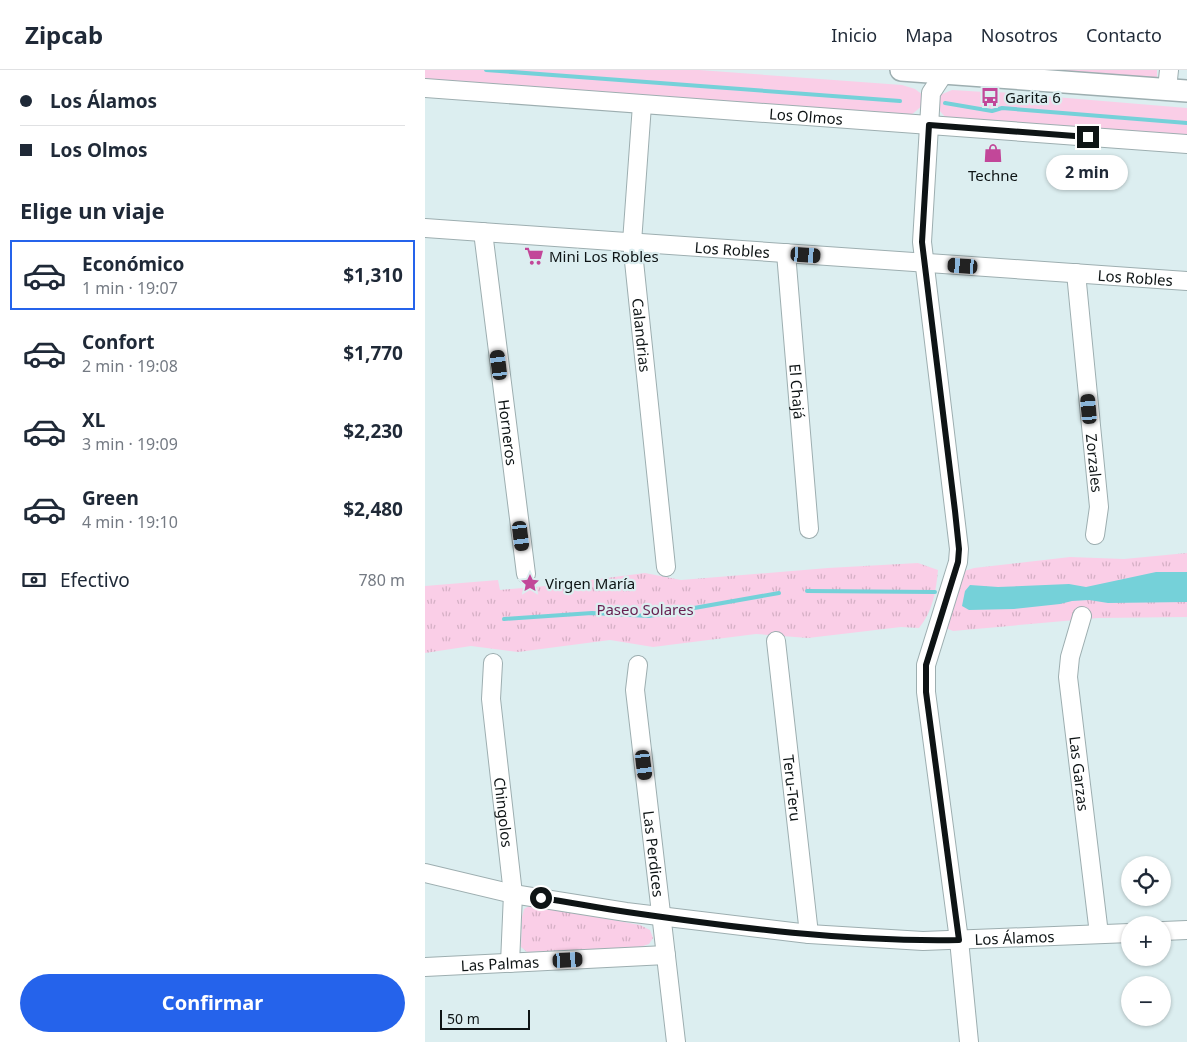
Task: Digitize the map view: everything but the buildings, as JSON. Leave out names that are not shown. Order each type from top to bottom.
[{"type":"main road","points":[[901,70],[1174,83]]},
{"type":"street","points":[[945,72],[931,93],[922,242],[959,549],[958,562],[926,665],[926,692],[959,940],[969,1042]]},
{"type":"street","name":"Los Olmos","points":[[425,88],[1187,144]]},
{"type":"street","name":"Calandrias","points":[[642,105],[632,242],[666,566]]},
{"type":"street","name":"Los Robles","points":[[425,228],[1187,281]]},
{"type":"street","name":"Horneros","points":[[483,232],[525,574]]},
{"type":"street","name":"El Chajá","points":[[786,253],[809,530]]},
{"type":"street","name":"Zorzales","points":[[1076,273],[1099,507],[1095,535]]},
{"type":"street","name":"Las Garzas","points":[[1082,616],[1069,657],[1068,677],[1099,934]]},
{"type":"street","name":"Teru-Teru","points":[[776,641],[809,934]]},
{"type":"street","name":"Chingolos","points":[[493,663],[491,699],[513,894],[510,963]]},
{"type":"street","name":"Las Perdices","points":[[638,665],[635,690],[663,916],[676,1042]]},
{"type":"street","name":"Los Álamos","points":[[425,874],[513,894],[663,916],[809,934],[923,941],[1121,933]]},
{"type":"street","points":[[1171,931],[1187,930]]},
{"type":"street","name":"Las Palmas","points":[[425,967],[666,955]]},
{"type":"green space","points":[[425,70],[699,70],[902,85],[915,89],[923,95],[923,105],[910,116],[425,82]]},
{"type":"green space","points":[[1051,70],[1157,70],[1157,77],[1146,77]]},
{"type":"green space","points":[[952,90],[985,92],[986,101],[996,101],[996,92],[1187,108],[1187,136],[948,120],[938,109],[940,95]]},
{"type":"green space","points":[[1187,553],[1187,617],[1098,618],[953,631],[946,628],[947,619],[964,571],[974,568],[1070,557],[1124,559]]},
{"type":"green space","name":"Paseo Solares","points":[[918,563],[938,570],[931,608],[919,628],[901,627],[808,638],[756,634],[653,647],[610,640],[518,652],[471,646],[425,653],[425,586],[498,580],[500,590],[645,573],[681,580]]},
{"type":"green space","points":[[531,905],[640,925],[650,930],[653,938],[649,944],[640,947],[527,952],[521,947],[522,917],[524,909]]},
{"type":"water","points":[[1156,572],[1187,572],[1187,602],[1108,603],[1089,600],[1014,609],[969,610],[962,606],[965,591],[970,585],[998,587],[1069,584],[1086,587]]},
{"type":"waterway","points":[[486,70],[900,101]]},
{"type":"waterway","points":[[945,103],[992,111],[1002,108],[1187,123]]},
{"type":"waterway","points":[[807,591],[935,592]]},
{"type":"waterway","points":[[504,619],[592,613],[649,616],[779,593]]},
{"type":"place","name":"Garita 6","points":[[990,97]]},
{"type":"place","name":"Techne","points":[[993,153]]},
{"type":"place","name":"Mini Los Robles","points":[[534,256]]},
{"type":"place","name":"Virgen María","points":[[530,583]]},
{"type":"route","points":[[541,898],[626,912],[809,934],[923,941],[959,940],[926,692],[926,665],[958,562],[959,549],[922,242],[929,125],[1088,137]]}]
